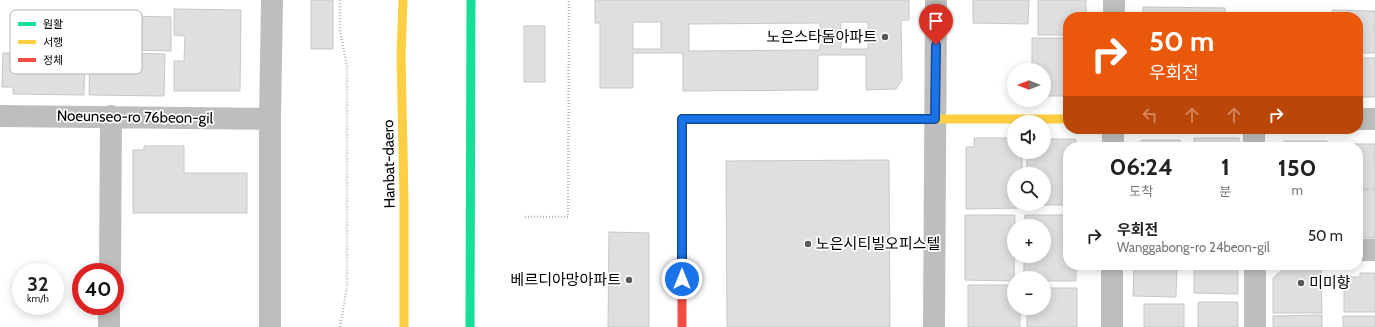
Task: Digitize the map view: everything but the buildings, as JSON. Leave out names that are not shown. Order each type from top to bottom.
[{"type":"main road","name":"Hanbat-daero","points":[[403,0],[401,55],[404,200],[404,327]]},
{"type":"main road","points":[[470,327],[471,0]]},
{"type":"main road","points":[[470,48],[481,10]]},
{"type":"main road","points":[[393,17],[401,55]]},
{"type":"main road","points":[[682,327],[682,119],[1063,119]]},
{"type":"street","points":[[270,327],[270,119],[272,0]]},
{"type":"street","points":[[934,327],[936,0]]},
{"type":"street","points":[[1114,0],[1114,12]]},
{"type":"street","name":"Noeunseo-ro 76beon-gil","points":[[0,116],[111,116],[270,119]]},
{"type":"street","points":[[110,263],[111,116]]},
{"type":"street","points":[[1363,119],[1375,119]]},
{"type":"street","points":[[1363,250],[1375,250]]},
{"type":"street","points":[[1112,270],[1112,327]]},
{"type":"street","points":[[1255,270],[1255,327]]},
{"type":"street","points":[[109,315],[109,327]]},
{"type":"path","points":[[340,0],[340,30],[347,67],[347,287],[340,327]]},
{"type":"path","points":[[525,217],[568,217],[569,0]]},
{"type":"traffic: fast","points":[[470,327],[471,0]]},
{"type":"traffic: slow","points":[[403,0],[401,55],[404,200],[404,327]]},
{"type":"traffic: slow","points":[[724,119],[1063,119]]},
{"type":"traffic: jam","points":[[682,327],[682,119],[724,119]]},
{"type":"place","name":"노은스타돔아파트","points":[[885,37]]},
{"type":"place","name":"노은시티빌오피스텔","points":[[808,244]]},
{"type":"place","name":"베르디아망아파트","points":[[629,280]]},
{"type":"place","name":"미미향","points":[[1301,283]]},
{"type":"route","points":[[682,279],[682,119],[935,119],[936,45]]}]
